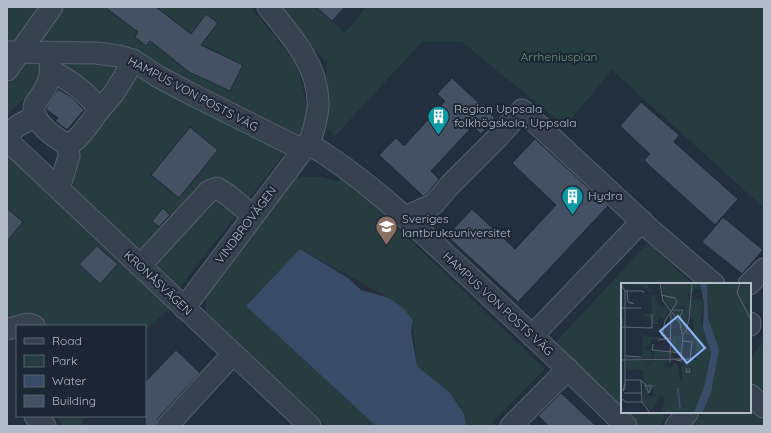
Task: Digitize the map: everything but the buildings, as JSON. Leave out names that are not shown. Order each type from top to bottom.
[{"type":"street","points":[[268,7],[308,60],[315,82],[319,102],[315,124],[306,147]]},
{"type":"street","points":[[7,70],[14,52],[47,11]]},
{"type":"street","name":"HAMPUS VON POSTS VÄG","points":[[14,52],[49,60],[96,53],[119,56],[133,60],[157,76],[189,93],[334,159],[405,216],[568,369],[626,426]]},
{"type":"street","points":[[49,60],[53,72],[77,86],[97,108],[96,114]]},
{"type":"street","points":[[49,60],[49,81],[35,105],[34,114],[41,125],[68,145],[69,156],[59,189]]},
{"type":"street","points":[[68,145],[78,138],[114,93],[133,60]]},
{"type":"street","points":[[405,216],[434,204],[449,186],[499,136],[522,110],[642,221],[713,283]]},
{"type":"street","points":[[7,134],[19,125],[36,116]]},
{"type":"street","name":"KRONÅSVÄGEN","points":[[7,140],[234,354],[304,424]]},
{"type":"street","name":"VINDBROVÄGEN","points":[[184,308],[306,147]]},
{"type":"street","points":[[140,266],[209,191],[217,188],[228,195],[253,216]]},
{"type":"street","points":[[532,336],[642,221]]},
{"type":"street","points":[[750,283],[764,269]]},
{"type":"street","points":[[7,324],[16,331]]},
{"type":"street","points":[[167,426],[234,354]]},
{"type":"street","points":[[511,426],[568,369]]},
{"type":"street","points":[[751,396],[764,407]]},
{"type":"street","points":[[676,426],[687,413]]},
{"type":"street","points":[[35,417],[45,426]]},
{"type":"green space","points":[[7,7],[251,7],[297,65],[308,111],[299,142],[185,85],[135,51],[100,99],[58,63],[7,116]]},
{"type":"green space","name":"Arrheniusplan","points":[[278,7],[316,7],[345,33],[366,7],[764,7],[764,208],[612,70],[565,126],[462,42],[422,42],[335,136],[326,128],[327,63]]},
{"type":"green space","points":[[133,73],[286,151],[180,287],[139,251],[73,187],[76,151]]},
{"type":"green space","points":[[7,153],[95,232],[169,309],[146,330],[146,325],[21,325],[7,313]]},
{"type":"green space","points":[[343,176],[545,369],[489,426],[466,426],[464,414],[450,393],[417,366],[412,320],[389,298],[300,249],[246,306],[376,426],[326,426],[206,311],[206,295],[297,177],[322,177],[337,182]]},
{"type":"green space","points":[[648,243],[692,283],[621,283],[621,410],[554,344]]},
{"type":"green space","points":[[764,341],[764,426],[691,426],[702,413],[751,413],[751,357]]},
{"type":"green space","points":[[624,413],[670,413],[659,426],[637,426]]},
{"type":"green space","points":[[56,417],[85,417],[82,426],[63,426]]},
{"type":"water","points":[[300,249],[348,278],[361,290],[389,298],[403,308],[413,320],[411,332],[417,366],[450,393],[464,414],[466,426],[376,426],[246,306]]},
{"type":"place","name":"Region Uppsala folkhögskola, Uppsala","points":[[438,136]]},
{"type":"place","name":"Hydra","points":[[572,216]]},
{"type":"place","name":"Sveriges lantbruksuniversitet","points":[[386,246]]}]
